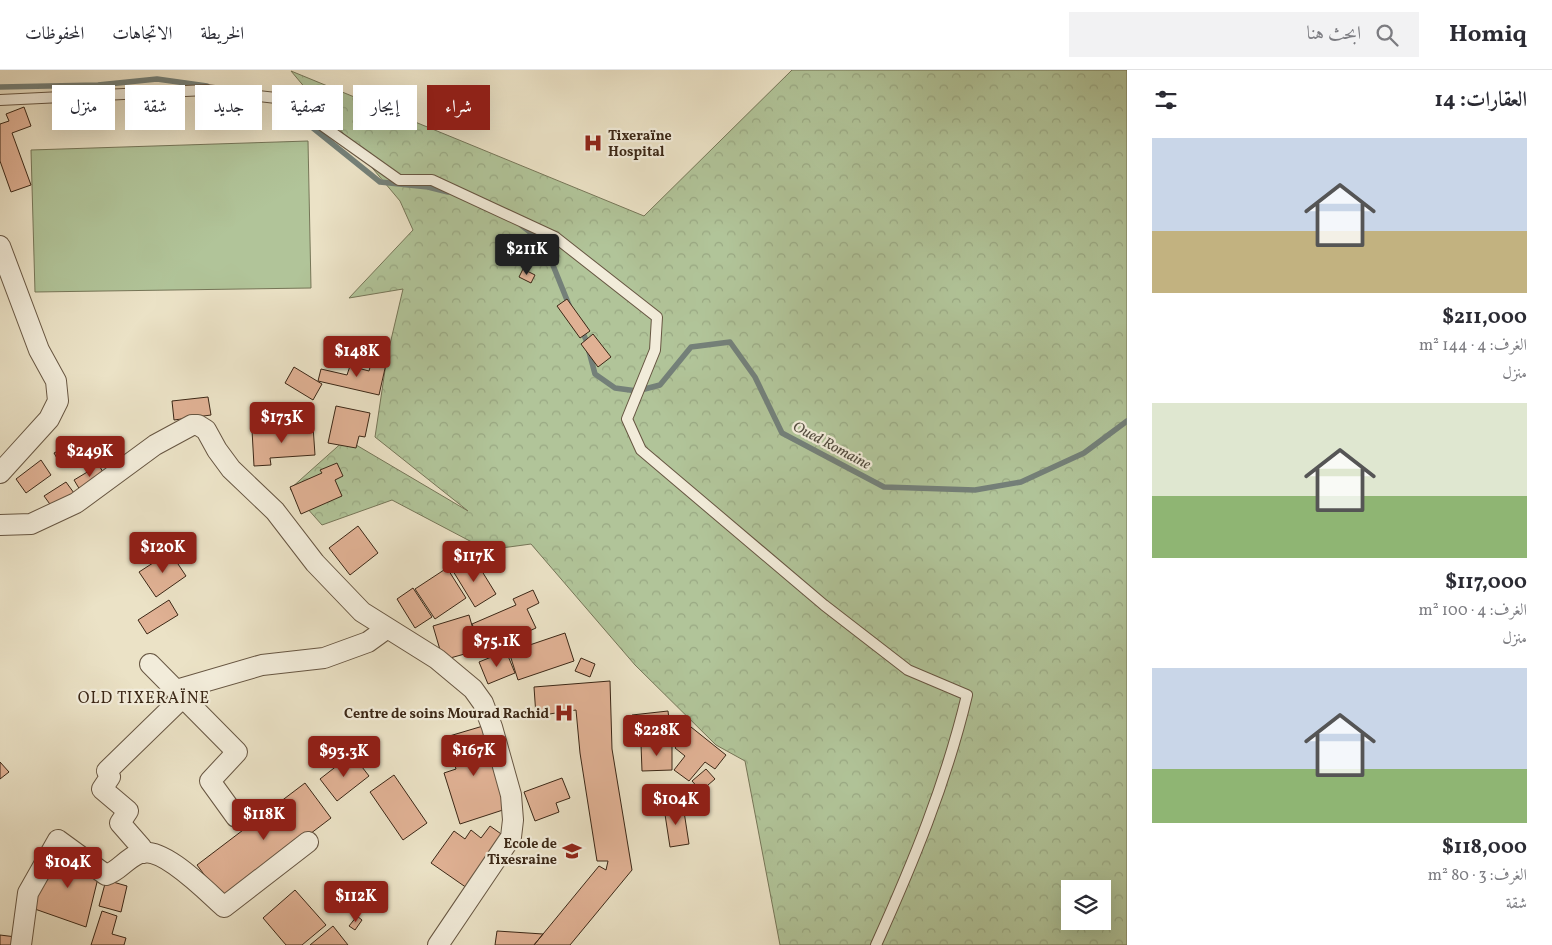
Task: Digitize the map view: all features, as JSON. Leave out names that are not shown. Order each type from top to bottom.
[{"type":"street","points":[[0,246],[39,350],[56,381],[58,401],[49,419],[0,474]]},
{"type":"street","points":[[0,525],[30,524],[76,503],[155,445],[192,425],[198,425],[206,430],[217,450],[232,469],[275,510],[315,562],[362,612],[386,629],[444,664],[473,689],[483,703],[492,727],[511,795],[513,820],[511,837],[438,945]]},
{"type":"street","points":[[143,853],[141,847],[120,823],[128,811],[102,789],[110,777],[107,771],[179,693],[262,665],[324,658],[368,642],[386,629]]},
{"type":"street","points":[[150,664],[237,752],[210,780],[236,817]]},
{"type":"street","points":[[21,945],[28,893],[56,841],[60,840],[106,875],[138,854],[158,855],[179,868],[224,908],[308,842]]},
{"type":"lane","points":[[0,100],[206,90],[285,99],[399,180],[432,180],[556,237],[657,317],[655,350],[627,419],[641,450],[824,606],[908,670],[967,695],[958,730],[917,854],[876,945]]},
{"type":"green space","points":[[792,70],[1127,70],[1127,945],[780,945],[745,761],[716,745],[635,665],[531,544],[487,550],[392,500],[322,525],[290,489],[346,439],[468,511],[375,437],[387,357],[403,289],[349,298],[413,230],[400,201],[340,130],[343,130],[343,92],[353,96],[353,130],[417,130],[417,123],[427,127],[427,130],[435,130],[644,216]]},
{"type":"green space","points":[[291,71],[325,85],[303,85]]},
{"type":"green space","points":[[308,141],[311,288],[35,292],[31,150]]},
{"type":"building","points":[[24,107],[31,126],[12,133],[31,185],[11,192],[0,161],[0,124],[9,121],[6,114]]},
{"type":"building","points":[[523,269],[535,275],[531,283],[519,277]]},
{"type":"building","points":[[567,299],[590,331],[580,338],[557,306]]},
{"type":"building","points":[[593,334],[611,357],[598,367],[581,344]]},
{"type":"building","points":[[372,360],[386,364],[379,395],[318,381],[321,369],[347,375],[350,366],[369,371]]},
{"type":"building","points":[[294,367],[322,384],[313,400],[285,383]]},
{"type":"building","points":[[208,397],[211,415],[174,420],[172,401]]},
{"type":"building","points":[[336,406],[370,413],[365,437],[359,436],[356,448],[328,443]]},
{"type":"building","points":[[313,426],[315,455],[270,458],[271,465],[254,466],[252,430]]},
{"type":"building","points":[[79,440],[87,454],[62,467],[54,453]]},
{"type":"building","points":[[41,460],[51,475],[26,493],[16,479]]},
{"type":"building","points":[[337,463],[343,476],[335,480],[342,496],[301,514],[290,487],[322,473],[320,470]]},
{"type":"building","points":[[99,465],[105,476],[80,490],[74,480]]},
{"type":"building","points":[[66,482],[74,493],[52,507],[44,496]]},
{"type":"building","points":[[358,526],[378,553],[350,575],[329,548]]},
{"type":"building","points":[[170,552],[186,576],[156,597],[139,572]]},
{"type":"building","points":[[471,560],[477,570],[480,568],[496,594],[475,607],[453,571]]},
{"type":"building","points":[[447,568],[466,598],[435,619],[415,589]]},
{"type":"building","points":[[413,588],[432,617],[415,628],[397,599]]},
{"type":"building","points":[[533,590],[539,603],[527,609],[536,628],[484,651],[472,624],[516,605],[513,599]]},
{"type":"building","points":[[169,600],[178,615],[147,634],[138,620]]},
{"type":"building","points":[[469,615],[479,650],[443,660],[433,626]]},
{"type":"building","points":[[565,633],[574,661],[518,680],[509,652]]},
{"type":"building","points":[[506,651],[515,673],[488,684],[479,662]]},
{"type":"building","points":[[581,658],[595,664],[590,677],[575,671]]},
{"type":"building","points":[[610,681],[612,749],[632,870],[570,945],[534,945],[599,866],[606,870],[608,861],[597,861],[580,753],[576,710],[536,716],[534,687]]},
{"type":"building","points":[[668,711],[670,728],[634,732],[632,715]]},
{"type":"building","points":[[483,726],[509,808],[460,824],[444,773],[456,769],[446,737]]},
{"type":"building","points":[[691,727],[726,755],[715,769],[705,762],[689,781],[674,770],[685,756],[675,748]]},
{"type":"building","points":[[641,744],[672,744],[672,770],[642,771]]},
{"type":"building","points":[[352,754],[369,776],[337,801],[320,779]]},
{"type":"building","points":[[0,762],[9,772],[0,779]]},
{"type":"building","points":[[706,769],[715,779],[701,791],[692,781]]},
{"type":"building","points":[[394,775],[427,823],[403,840],[370,792]]},
{"type":"building","points":[[562,778],[570,798],[556,803],[559,812],[535,821],[524,792]]},
{"type":"building","points":[[305,783],[331,818],[223,900],[197,865]]},
{"type":"building","points":[[683,805],[689,844],[670,847],[664,808]]},
{"type":"building","points":[[490,826],[504,836],[467,888],[431,863],[454,831],[465,839],[471,830],[481,838]]},
{"type":"building","points":[[60,845],[99,874],[86,927],[32,908]]},
{"type":"building","points":[[106,880],[127,886],[121,912],[99,906]]},
{"type":"building","points":[[295,890],[326,925],[302,945],[286,945],[263,918]]},
{"type":"building","points":[[102,911],[117,916],[112,934],[126,938],[124,945],[91,945]]},
{"type":"building","points":[[357,916],[362,920],[355,930],[349,926]]},
{"type":"building","points":[[333,926],[348,945],[310,945]]},
{"type":"building","points":[[497,931],[543,934],[534,945],[495,945]]},
{"type":"building","points":[[0,935],[16,937],[14,945],[0,945]]},
{"type":"waterway","name":"Oued Romaine","points":[[0,87],[98,85],[157,79],[200,85]]},
{"type":"waterway","name":"Oued Romaine","points":[[315,130],[380,182],[428,187],[448,192]]},
{"type":"waterway","name":"Oued Romaine","points":[[521,225],[544,243],[569,305]]},
{"type":"waterway","name":"Oued Romaine","points":[[581,328],[595,374],[615,388],[637,391],[660,385],[691,347],[730,342],[755,377],[782,433],[884,487],[975,490],[1021,482],[1084,453],[1127,421]]},
{"type":"place","name":"Tixeraïne Hospital","points":[[593,143]]},
{"type":"place","name":"Centre de soins Mourad Rachid","points":[[564,713]]},
{"type":"place","name":"Ecole de Tixesraine","points":[[572,851]]},
{"type":"district","name":"OLD TIXERAÏNE","points":[[144,697]]}]
